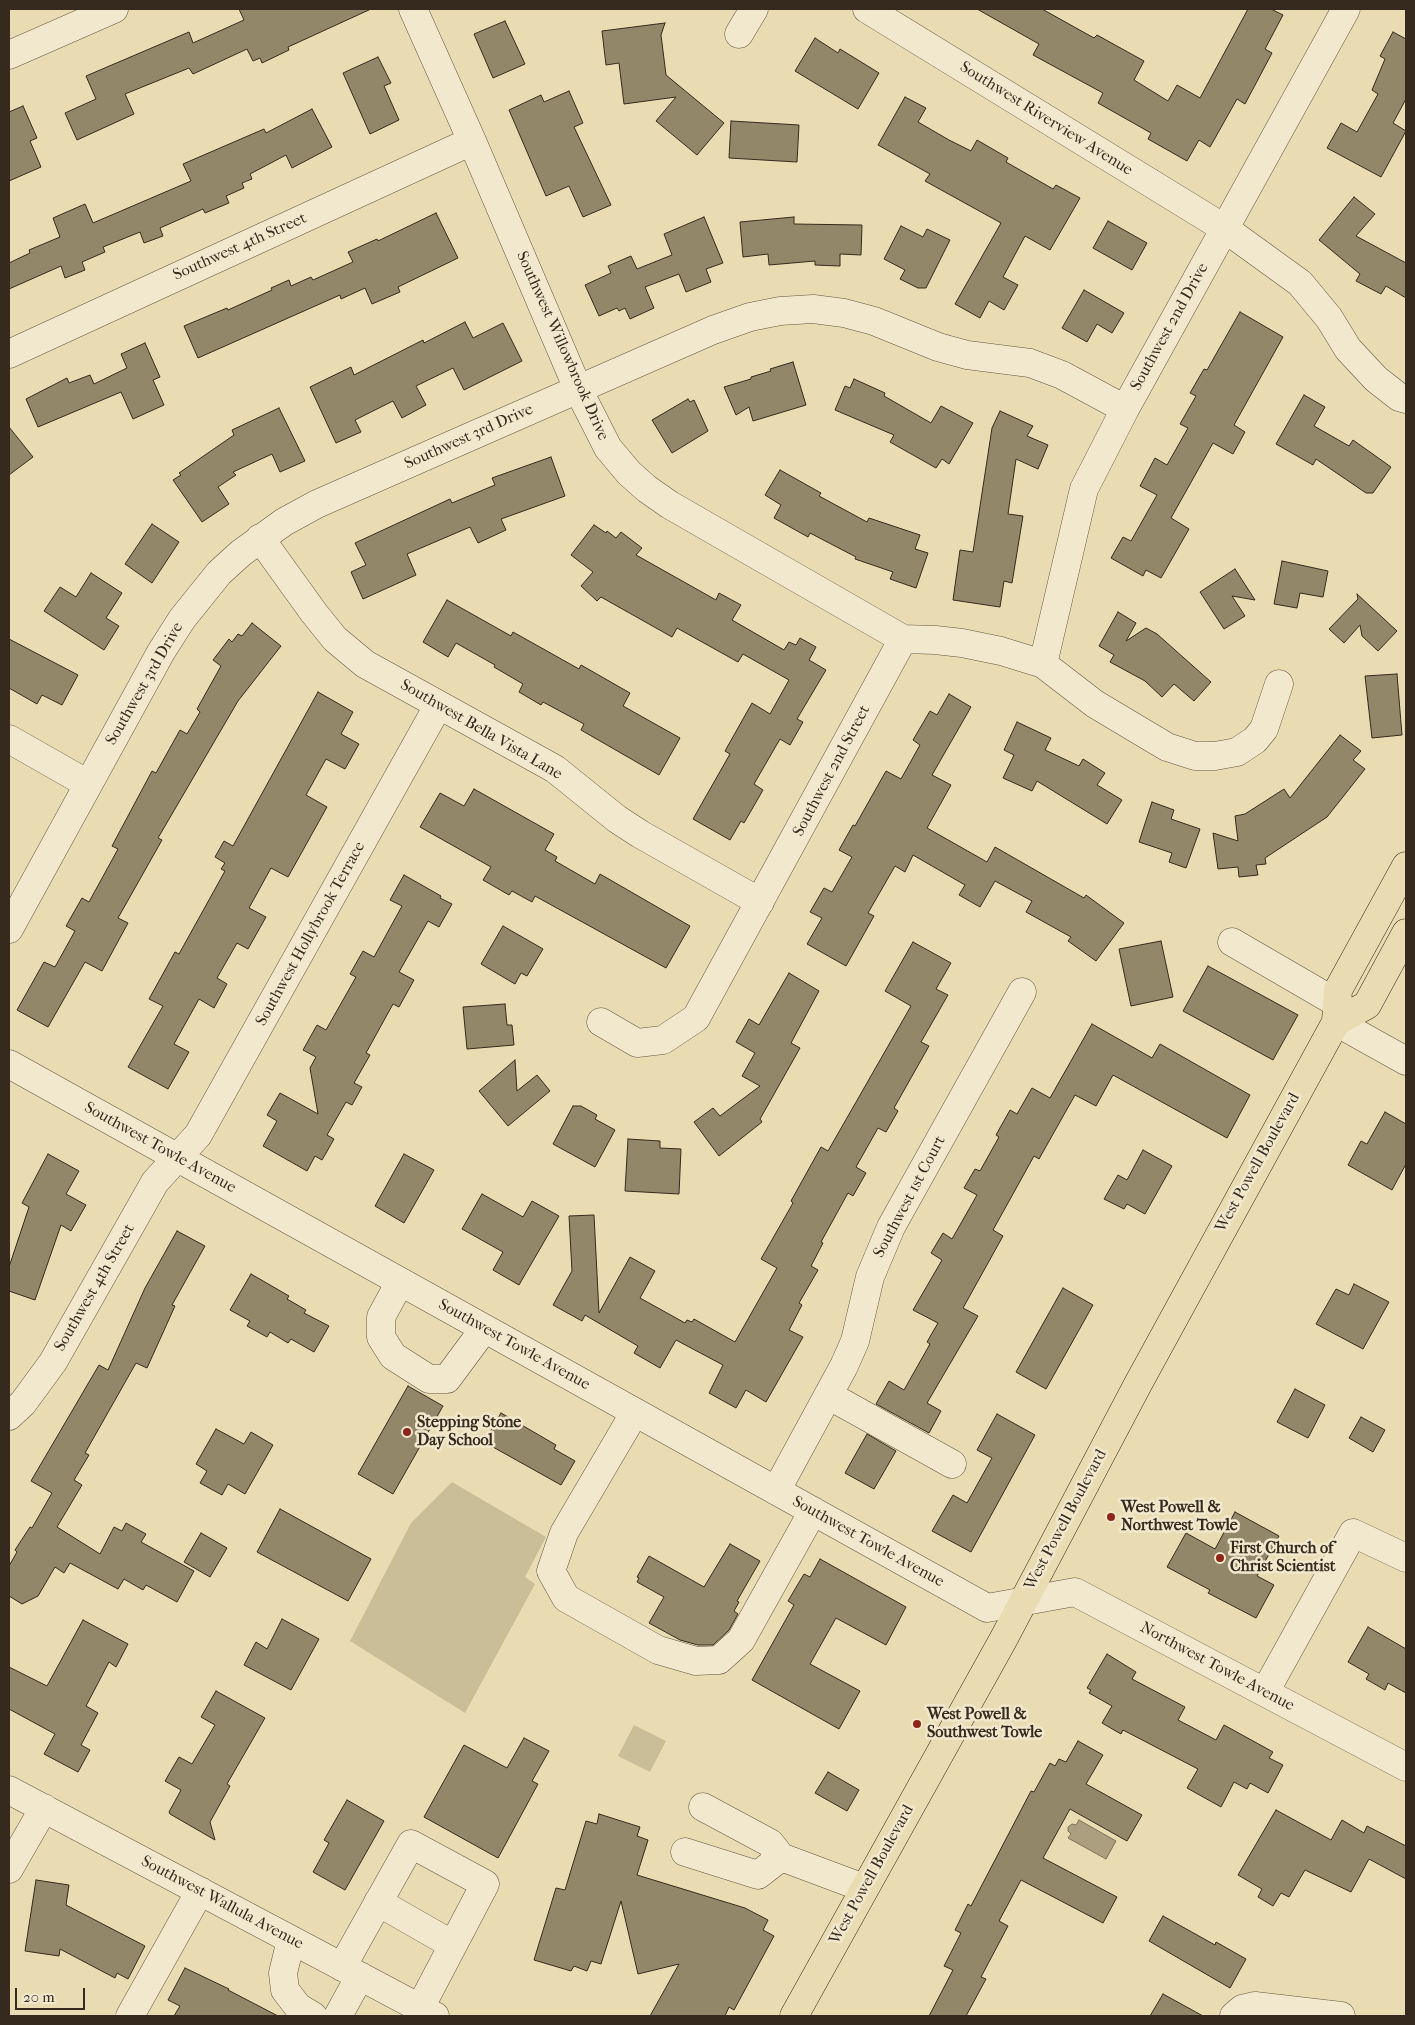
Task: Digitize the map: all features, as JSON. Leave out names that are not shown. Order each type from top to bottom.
[{"type":"main road","name":"West Powell Boulevard","points":[[794,2016],[1003,1640],[1336,1012],[1338,990],[1406,866]]},
{"type":"main road","points":[[1336,1012],[1367,1005],[1406,933]]},
{"type":"street","points":[[9,55],[114,9]]},
{"type":"street","name":"Southwest Willowbrook Drive","points":[[413,9],[472,141],[578,389],[608,448],[629,473],[647,488],[670,505],[903,639],[962,643],[1001,651],[1043,664],[1096,704],[1141,733],[1167,747],[1195,756],[1215,756],[1236,752],[1255,740],[1264,729],[1279,684]]},
{"type":"street","points":[[739,34],[754,9]]},
{"type":"street","name":"Southwest Riverview Avenue","points":[[867,9],[1224,228],[1300,283],[1328,318],[1348,350],[1376,379],[1399,397],[1406,399]]},
{"type":"street","name":"Southwest 2nd Drive","points":[[1043,664],[1084,488],[1224,228],[1346,9]]},
{"type":"street","name":"Southwest 4th Street","points":[[9,354],[472,141]]},
{"type":"street","name":"Southwest 3rd Drive","points":[[9,930],[161,652],[182,619],[219,573],[260,538],[317,504],[713,330],[750,317],[780,311],[812,309],[844,313],[874,321],[938,347],[967,355],[1030,363],[1062,374],[1125,409]]},
{"type":"street","name":"Southwest Bella Vista Lane","points":[[260,538],[314,613],[347,651],[365,664],[438,706],[555,769],[617,819],[640,834],[760,902]]},
{"type":"street","name":"Southwest 2nd Street","points":[[601,1022],[637,1042],[664,1040],[696,1018],[903,639]]},
{"type":"street","name":"Southwest Hollybrook Terrace","points":[[177,1157],[198,1135],[438,706]]},
{"type":"street","points":[[9,739],[88,784]]},
{"type":"street","points":[[1232,942],[1406,1061]]},
{"type":"street","name":"Southwest 1st Court","points":[[776,1491],[855,1341],[870,1277],[891,1227],[1022,992]]},
{"type":"street","name":"Southwest Towle Avenue","points":[[9,1064],[988,1608],[1023,1602]]},
{"type":"street","name":"Southwest 4th Street","points":[[9,1416],[22,1403],[53,1362],[155,1182],[177,1157]]},
{"type":"street","points":[[400,1282],[381,1317],[382,1337],[394,1356],[429,1379],[447,1379],[484,1328]]},
{"type":"street","points":[[828,1395],[952,1464]]},
{"type":"street","points":[[635,1412],[564,1533],[551,1571],[566,1598],[658,1650],[696,1661],[719,1660],[741,1640],[812,1511]]},
{"type":"street","points":[[1264,1692],[1353,1532],[1406,1558]]},
{"type":"street","name":"Northwest Towle Avenue","points":[[1023,1602],[1075,1592],[1406,1767]]},
{"type":"street","name":"Southwest Wallula Avenue","points":[[9,1790],[427,2012]]},
{"type":"street","points":[[703,1807],[770,1843],[780,1857],[864,1888]]},
{"type":"street","points":[[9,1869],[44,1808]]},
{"type":"street","points":[[338,2016],[351,1972],[378,1902],[411,1844],[485,1884],[453,1945],[427,2012]]},
{"type":"street","points":[[685,1852],[758,1875],[780,1857]]},
{"type":"street","points":[[130,2016],[200,1891]]},
{"type":"street","points":[[378,1902],[453,1945]]},
{"type":"street","points":[[291,1940],[283,1973],[285,1990],[298,2008],[313,2016]]},
{"type":"street","points":[[1234,2016],[1242,2009],[1255,2006],[1341,2016]]},
{"type":"shaded area","points":[[452,1482],[546,1537],[525,1577],[535,1584],[465,1713],[350,1641],[411,1523]]},
{"type":"shaded area","points":[[634,1725],[666,1741],[650,1772],[618,1756]]},
{"type":"shaded area","points":[[1079,1820],[1116,1841],[1106,1859],[1068,1838],[1071,1834],[1068,1831],[1068,1827],[1072,1824],[1076,1825]]},
{"type":"building","points":[[239,9],[371,9],[288,47],[289,50],[262,63],[260,58],[253,61],[247,49],[193,74],[189,68],[125,94],[134,114],[77,140],[65,113],[96,99],[86,76],[189,32],[193,43],[244,20]]},
{"type":"building","points":[[977,9],[1042,9],[1094,38],[1097,35],[1144,61],[1134,80],[1168,101],[1177,85],[1200,98],[1248,9],[1271,9],[1283,15],[1265,49],[1272,53],[1245,104],[1237,99],[1210,147],[1199,140],[1187,161],[1148,139],[1151,133],[1098,103],[1103,93],[1033,55],[1039,44]]},
{"type":"building","points":[[505,21],[525,64],[493,78],[474,34]]},
{"type":"building","points":[[665,23],[661,35],[666,75],[724,123],[697,155],[656,121],[676,97],[624,104],[619,63],[606,65],[602,31]]},
{"type":"building","points":[[1393,32],[1406,39],[1406,99],[1393,123],[1406,131],[1381,177],[1327,148],[1341,123],[1357,132],[1378,94],[1372,90],[1385,59],[1380,56]]},
{"type":"building","points":[[815,38],[838,53],[840,49],[879,73],[858,109],[795,71]]},
{"type":"building","points":[[378,57],[391,83],[384,86],[399,120],[370,134],[343,73]]},
{"type":"building","points":[[569,91],[583,123],[574,127],[611,205],[583,217],[569,186],[546,196],[509,110],[541,95],[544,102]]},
{"type":"building","points":[[905,97],[926,108],[918,122],[949,140],[971,151],[977,140],[1008,158],[1006,162],[1053,189],[1056,185],[1080,198],[1050,250],[1025,236],[1003,277],[1018,285],[1004,310],[989,301],[980,318],[955,304],[1001,223],[925,181],[930,174],[878,145]]},
{"type":"building","points":[[23,106],[37,138],[30,141],[41,167],[9,181],[9,112]]},
{"type":"building","points":[[312,109],[332,147],[292,168],[286,155],[250,174],[252,179],[242,183],[244,188],[226,196],[229,203],[205,213],[203,209],[160,228],[163,236],[144,243],[140,232],[103,247],[105,252],[82,262],[85,270],[65,278],[61,266],[9,289],[9,263],[30,253],[29,250],[60,237],[53,218],[85,204],[93,223],[191,181],[183,164],[264,129],[266,133]]},
{"type":"building","points":[[731,121],[799,125],[797,162],[729,158]]},
{"type":"building","points":[[1354,197],[1375,214],[1356,236],[1406,263],[1406,298],[1386,286],[1381,294],[1356,281],[1360,274],[1319,240]]},
{"type":"building","points":[[436,213],[458,258],[398,287],[400,292],[372,304],[365,288],[341,299],[340,295],[198,358],[184,326],[227,308],[228,310],[289,280],[291,286],[311,277],[313,280],[353,262],[348,252],[377,239],[378,241]]},
{"type":"building","points":[[704,217],[723,263],[706,269],[711,282],[686,292],[679,274],[645,287],[654,308],[630,319],[625,308],[619,311],[617,308],[599,316],[585,285],[611,273],[608,266],[631,256],[637,269],[672,255],[664,234]]},
{"type":"building","points":[[794,217],[794,224],[862,225],[861,255],[840,254],[840,266],[815,265],[815,261],[769,265],[768,254],[743,257],[740,222]]},
{"type":"building","points":[[1108,221],[1147,243],[1132,270],[1093,248]]},
{"type":"building","points":[[901,226],[923,237],[927,229],[950,240],[926,288],[918,288],[900,279],[905,270],[884,259]]},
{"type":"building","points":[[1084,290],[1124,313],[1112,333],[1097,324],[1087,342],[1062,328]]},
{"type":"building","points":[[1240,312],[1283,337],[1234,425],[1245,432],[1233,454],[1213,443],[1171,518],[1189,529],[1161,578],[1146,570],[1143,576],[1111,558],[1123,537],[1131,541],[1157,495],[1140,486],[1155,458],[1167,465],[1188,428],[1180,424],[1196,396],[1190,393],[1204,369],[1207,370]]},
{"type":"building","points":[[465,322],[473,338],[503,323],[522,361],[464,390],[453,368],[416,386],[426,405],[402,418],[393,401],[355,420],[361,432],[336,443],[310,387],[351,367],[354,375],[423,340],[424,343]]},
{"type":"building","points":[[145,343],[160,377],[153,380],[164,405],[133,419],[121,392],[38,427],[26,399],[67,378],[69,383],[90,375],[94,384],[127,368],[121,354]]},
{"type":"building","points":[[793,362],[806,405],[753,421],[749,407],[736,415],[724,387],[751,379],[751,377],[771,371],[770,369]]},
{"type":"building","points":[[854,379],[885,393],[884,396],[931,423],[941,406],[973,423],[949,464],[942,459],[936,468],[890,442],[894,435],[835,410],[845,386],[850,388]]},
{"type":"building","points":[[1304,395],[1325,407],[1314,426],[1349,446],[1353,440],[1391,467],[1373,493],[1366,493],[1316,459],[1313,465],[1276,444]]},
{"type":"building","points":[[688,399],[690,402],[694,400],[708,431],[672,453],[652,420]]},
{"type":"building","points":[[279,408],[305,461],[280,472],[272,454],[233,472],[236,475],[218,487],[229,504],[202,522],[173,480],[181,475],[179,473],[234,435],[232,430]]},
{"type":"building","points":[[1000,411],[1033,426],[1027,436],[1048,445],[1038,469],[1016,459],[1008,514],[1023,516],[1012,583],[1004,581],[1000,607],[953,600],[960,550],[973,552],[992,428]]},
{"type":"building","points":[[9,427],[33,457],[9,475]]},
{"type":"building","points":[[551,457],[565,496],[501,519],[506,530],[478,543],[470,527],[407,554],[416,575],[363,599],[351,572],[366,565],[355,543],[450,499],[452,503],[495,485],[492,478]]},
{"type":"building","points":[[780,470],[821,493],[819,496],[867,522],[869,518],[920,535],[915,549],[928,553],[916,588],[890,579],[893,572],[855,559],[856,557],[810,533],[808,537],[774,518],[781,505],[765,495]]},
{"type":"building","points":[[152,524],[179,542],[152,583],[125,564]]},
{"type":"building","points":[[594,525],[616,538],[621,532],[642,548],[636,555],[716,600],[719,593],[741,605],[732,620],[784,650],[789,642],[796,645],[800,638],[816,647],[809,660],[826,670],[797,719],[803,722],[790,745],[780,739],[754,784],[763,790],[744,823],[741,821],[730,840],[693,819],[730,754],[725,751],[752,703],[770,714],[789,680],[743,654],[738,662],[677,628],[672,637],[601,597],[597,601],[581,586],[593,572],[571,555]]},
{"type":"building","points":[[1282,561],[1328,571],[1323,597],[1300,593],[1297,608],[1274,604]]},
{"type":"building","points":[[1235,569],[1255,600],[1232,596],[1245,616],[1224,629],[1200,592]]},
{"type":"building","points":[[91,573],[122,593],[106,618],[119,626],[104,650],[44,611],[60,587],[76,597]]},
{"type":"building","points":[[1357,594],[1397,631],[1378,651],[1362,636],[1360,625],[1344,643],[1329,629],[1358,599]]},
{"type":"building","points":[[447,600],[511,636],[513,632],[579,669],[581,665],[630,693],[623,706],[680,738],[659,775],[581,730],[584,724],[543,702],[541,705],[519,692],[523,684],[494,667],[495,665],[456,643],[448,657],[423,642]]},
{"type":"building","points":[[1118,612],[1136,623],[1126,641],[1146,628],[1157,634],[1211,682],[1194,701],[1174,684],[1162,697],[1145,681],[1110,662],[1114,655],[1099,646]]},
{"type":"building","points":[[252,623],[281,646],[238,701],[158,838],[162,840],[118,918],[128,923],[102,971],[85,962],[48,1027],[17,1010],[44,962],[55,967],[75,931],[66,926],[82,898],[89,902],[118,849],[112,846],[152,771],[156,773],[180,730],[187,734],[200,712],[197,709],[221,666],[213,660],[229,639],[232,642],[238,634],[242,636]]},
{"type":"building","points":[[9,639],[78,675],[62,705],[42,695],[37,704],[9,688]]},
{"type":"building","points":[[1397,674],[1402,735],[1372,738],[1365,676]]},
{"type":"building","points":[[318,692],[353,712],[341,734],[359,744],[345,769],[326,759],[306,795],[327,807],[288,877],[271,868],[249,908],[266,917],[248,949],[237,943],[217,978],[227,984],[214,1008],[199,999],[174,1044],[189,1052],[168,1089],[128,1067],[163,1006],[149,999],[175,952],[179,954],[225,871],[221,869],[225,863],[215,857],[224,841],[233,846]]},
{"type":"building","points":[[949,694],[971,707],[932,775],[951,785],[927,828],[987,862],[995,847],[1084,898],[1086,895],[1124,923],[1096,961],[1068,941],[1071,937],[1026,912],[1032,901],[995,881],[980,907],[959,895],[965,885],[913,855],[905,872],[895,866],[868,913],[874,916],[846,966],[807,944],[822,918],[810,912],[824,888],[832,892],[852,857],[839,850],[853,825],[855,826],[886,771],[901,779],[920,745],[913,740],[930,711],[937,715]]},
{"type":"building","points":[[1017,722],[1051,738],[1045,750],[1079,766],[1083,759],[1105,773],[1097,785],[1122,800],[1107,824],[1037,781],[1032,791],[1003,778],[1014,755],[1004,750]]},
{"type":"building","points":[[1340,735],[1361,751],[1353,760],[1365,769],[1327,817],[1265,858],[1266,864],[1256,865],[1258,875],[1239,877],[1238,867],[1218,869],[1213,833],[1238,841],[1235,816],[1245,814],[1284,789],[1290,798]]},
{"type":"building","points":[[474,789],[554,834],[545,850],[557,857],[555,861],[595,884],[600,874],[690,926],[666,968],[535,896],[532,902],[512,891],[509,895],[483,880],[491,867],[420,827],[440,793],[464,806]]},
{"type":"building","points":[[1152,802],[1174,810],[1171,819],[1200,829],[1186,868],[1169,862],[1172,853],[1139,842]]},
{"type":"building","points":[[404,875],[452,904],[439,927],[428,921],[399,972],[414,980],[399,1007],[393,1004],[366,1053],[370,1055],[354,1083],[362,1087],[352,1105],[346,1102],[327,1135],[334,1139],[322,1160],[315,1156],[307,1171],[263,1146],[277,1121],[267,1115],[280,1093],[318,1114],[310,1068],[316,1057],[303,1050],[317,1025],[326,1030],[356,977],[350,974],[363,951],[374,957],[402,906],[390,900]]},
{"type":"building","points":[[503,926],[543,949],[527,976],[521,973],[515,984],[481,964]]},
{"type":"building","points":[[1161,941],[1173,997],[1131,1006],[1119,949]]},
{"type":"building","points":[[913,942],[951,963],[936,989],[948,995],[921,1042],[929,1046],[894,1108],[898,1111],[886,1132],[878,1128],[856,1167],[866,1173],[853,1196],[848,1193],[821,1242],[823,1243],[811,1266],[818,1270],[799,1303],[802,1305],[789,1330],[803,1337],[766,1402],[746,1390],[736,1408],[709,1393],[723,1365],[676,1340],[660,1368],[634,1353],[638,1346],[585,1315],[582,1321],[553,1305],[572,1271],[569,1216],[594,1215],[599,1313],[630,1257],[655,1271],[640,1298],[685,1323],[687,1320],[692,1322],[694,1319],[735,1342],[777,1268],[761,1259],[793,1203],[791,1201],[821,1147],[828,1151],[911,1006],[885,991]]},
{"type":"building","points":[[1208,966],[1298,1015],[1273,1060],[1183,1011]]},
{"type":"building","points":[[789,973],[819,991],[791,1043],[800,1048],[760,1119],[762,1122],[719,1156],[694,1122],[713,1108],[720,1116],[760,1086],[742,1076],[755,1053],[736,1042],[749,1019],[759,1025]]},
{"type":"building","points":[[505,1004],[507,1025],[512,1025],[514,1045],[467,1049],[463,1007]]},
{"type":"building","points":[[1092,1024],[1152,1058],[1160,1044],[1250,1095],[1227,1138],[1113,1075],[1096,1106],[1075,1095],[1039,1159],[1034,1156],[993,1230],[1003,1236],[963,1308],[978,1316],[927,1403],[941,1411],[929,1433],[876,1404],[889,1381],[904,1390],[930,1344],[927,1342],[938,1323],[913,1310],[942,1260],[931,1253],[943,1233],[952,1239],[977,1195],[964,1188],[975,1169],[980,1171],[999,1137],[996,1135],[1010,1110],[1017,1114],[1032,1088],[1050,1098]]},
{"type":"building","points":[[515,1060],[517,1091],[537,1075],[550,1091],[508,1126],[479,1091]]},
{"type":"building","points":[[573,1106],[581,1106],[597,1115],[595,1119],[615,1130],[595,1167],[553,1144]]},
{"type":"building","points":[[1385,1112],[1406,1124],[1406,1164],[1392,1190],[1348,1165],[1361,1141],[1367,1144]]},
{"type":"building","points":[[628,1139],[660,1141],[660,1148],[681,1149],[679,1194],[625,1191]]},
{"type":"building","points":[[1143,1150],[1172,1166],[1145,1214],[1127,1204],[1124,1209],[1104,1199],[1118,1175],[1127,1180]]},
{"type":"building","points":[[48,1154],[79,1171],[66,1194],[86,1205],[71,1231],[61,1225],[35,1300],[9,1291],[9,1267],[29,1207],[22,1203]]},
{"type":"building","points":[[404,1154],[434,1170],[404,1223],[375,1206]]},
{"type":"building","points":[[482,1194],[523,1217],[532,1201],[559,1216],[519,1285],[493,1270],[503,1252],[462,1229]]},
{"type":"building","points":[[177,1231],[205,1246],[172,1305],[175,1306],[147,1368],[136,1363],[85,1453],[89,1455],[74,1480],[82,1485],[57,1527],[100,1554],[114,1527],[122,1531],[126,1523],[146,1534],[141,1542],[194,1571],[177,1602],[146,1585],[143,1590],[124,1579],[118,1589],[70,1563],[64,1573],[55,1567],[38,1596],[22,1604],[9,1596],[9,1566],[17,1552],[15,1550],[30,1527],[32,1528],[52,1493],[31,1481],[99,1365],[108,1370],[145,1288]]},
{"type":"building","points":[[251,1274],[289,1296],[287,1299],[306,1310],[304,1313],[329,1326],[314,1352],[291,1339],[288,1343],[270,1332],[267,1337],[247,1326],[250,1321],[230,1310]]},
{"type":"building","points":[[1354,1284],[1389,1302],[1363,1349],[1316,1324],[1336,1289],[1349,1295]]},
{"type":"building","points":[[1063,1288],[1093,1305],[1046,1389],[1016,1372]]},
{"type":"building","points":[[408,1386],[443,1406],[393,1494],[358,1474]]},
{"type":"building","points":[[1295,1389],[1325,1405],[1308,1438],[1277,1422]]},
{"type":"building","points":[[501,1413],[556,1445],[554,1449],[575,1461],[561,1485],[484,1442]]},
{"type":"building","points":[[997,1414],[1035,1435],[971,1552],[932,1531],[953,1495],[967,1503],[992,1458],[977,1450]]},
{"type":"building","points":[[1361,1417],[1385,1430],[1373,1452],[1349,1438]]},
{"type":"building","points":[[216,1429],[244,1444],[251,1432],[273,1445],[245,1494],[228,1484],[222,1495],[200,1483],[207,1471],[196,1464]]},
{"type":"building","points":[[867,1434],[896,1451],[874,1489],[845,1473]]},
{"type":"building","points":[[280,1509],[371,1559],[348,1601],[257,1552]]},
{"type":"building","name":"First Church of Christ Scientist","points":[[1235,1512],[1279,1536],[1257,1576],[1274,1585],[1256,1618],[1208,1593],[1210,1590],[1167,1567],[1186,1533],[1215,1549]]},
{"type":"building","points":[[201,1533],[227,1548],[210,1577],[184,1562]]},
{"type":"building","points":[[730,1544],[760,1561],[737,1601],[739,1602],[734,1611],[738,1614],[729,1630],[713,1645],[698,1645],[680,1640],[649,1623],[664,1597],[637,1582],[639,1578],[637,1577],[649,1556],[704,1587]]},
{"type":"building","points":[[820,1559],[906,1607],[886,1645],[836,1618],[810,1664],[860,1691],[839,1729],[752,1680],[794,1605],[788,1601],[804,1574],[810,1577]]},
{"type":"building","points":[[282,1619],[319,1639],[291,1690],[244,1665],[256,1642],[267,1649]]},
{"type":"building","points":[[83,1620],[128,1644],[116,1667],[109,1662],[86,1706],[98,1713],[81,1745],[90,1750],[78,1772],[44,1754],[55,1734],[9,1709],[9,1667],[47,1686]]},
{"type":"building","points":[[1368,1627],[1406,1649],[1406,1693],[1388,1683],[1385,1690],[1366,1679],[1369,1674],[1348,1662]]},
{"type":"building","points":[[1107,1654],[1136,1672],[1132,1679],[1185,1707],[1178,1720],[1216,1740],[1224,1725],[1273,1752],[1269,1758],[1283,1765],[1268,1793],[1250,1783],[1247,1789],[1234,1782],[1221,1807],[1187,1788],[1198,1769],[1123,1730],[1121,1734],[1102,1723],[1112,1706],[1089,1693],[1091,1690],[1087,1688]]},
{"type":"building","points":[[216,1691],[265,1718],[227,1784],[230,1786],[210,1822],[215,1840],[170,1814],[169,1812],[181,1790],[165,1781],[179,1757],[192,1764],[215,1725],[201,1717]]},
{"type":"building","points":[[524,1738],[549,1751],[532,1781],[538,1784],[498,1858],[424,1817],[464,1745],[507,1768]]},
{"type":"building","points":[[1078,1741],[1103,1755],[1086,1784],[1142,1815],[1127,1841],[1070,1809],[1043,1858],[1117,1897],[1103,1923],[1021,1880],[999,1921],[1008,1926],[981,1977],[986,1979],[966,2016],[929,2016],[953,1970],[944,1966],[961,1933],[955,1930],[968,1904],[971,1906],[1031,1791],[1034,1792],[1050,1763],[1055,1766],[1059,1759],[1066,1762]]},
{"type":"building","points":[[828,1772],[859,1790],[847,1811],[815,1793]]},
{"type":"building","points":[[347,1800],[384,1821],[345,1890],[313,1872],[329,1843],[324,1840]]},
{"type":"building","points":[[1276,1810],[1331,1840],[1342,1820],[1364,1833],[1367,1826],[1406,1846],[1406,1879],[1369,1859],[1351,1892],[1305,1870],[1289,1897],[1281,1893],[1273,1906],[1258,1897],[1262,1889],[1238,1875]]},
{"type":"building","points":[[599,1814],[640,1827],[637,1836],[648,1840],[637,1875],[745,1908],[768,1920],[763,1930],[774,1936],[734,2010],[729,2007],[725,2016],[650,2016],[679,1964],[638,1974],[621,1901],[601,1964],[591,1961],[587,1971],[574,1966],[571,1971],[534,1960],[556,1888],[565,1890],[586,1821],[597,1824]]},
{"type":"building","points":[[36,1880],[69,1885],[66,1905],[145,1946],[128,1979],[117,1973],[115,1978],[60,1949],[59,1956],[25,1951]]},
{"type":"building","points":[[1163,1916],[1215,1945],[1216,1942],[1246,1959],[1230,1988],[1149,1941]]},
{"type":"building","points":[[185,1968],[229,1989],[278,2016],[174,2016],[180,2006],[168,2000]]},
{"type":"building","points":[[1163,1994],[1203,2016],[1150,2016]]},
{"type":"place","name":"Stepping Stone Day School","points":[[407,1432]]},
{"type":"place","name":"West Powell & Northwest Towle","points":[[1111,1517]]},
{"type":"place","name":"First Church of Christ Scientist","points":[[1220,1558]]},
{"type":"place","name":"West Powell & Southwest Towle","points":[[917,1724]]}]
